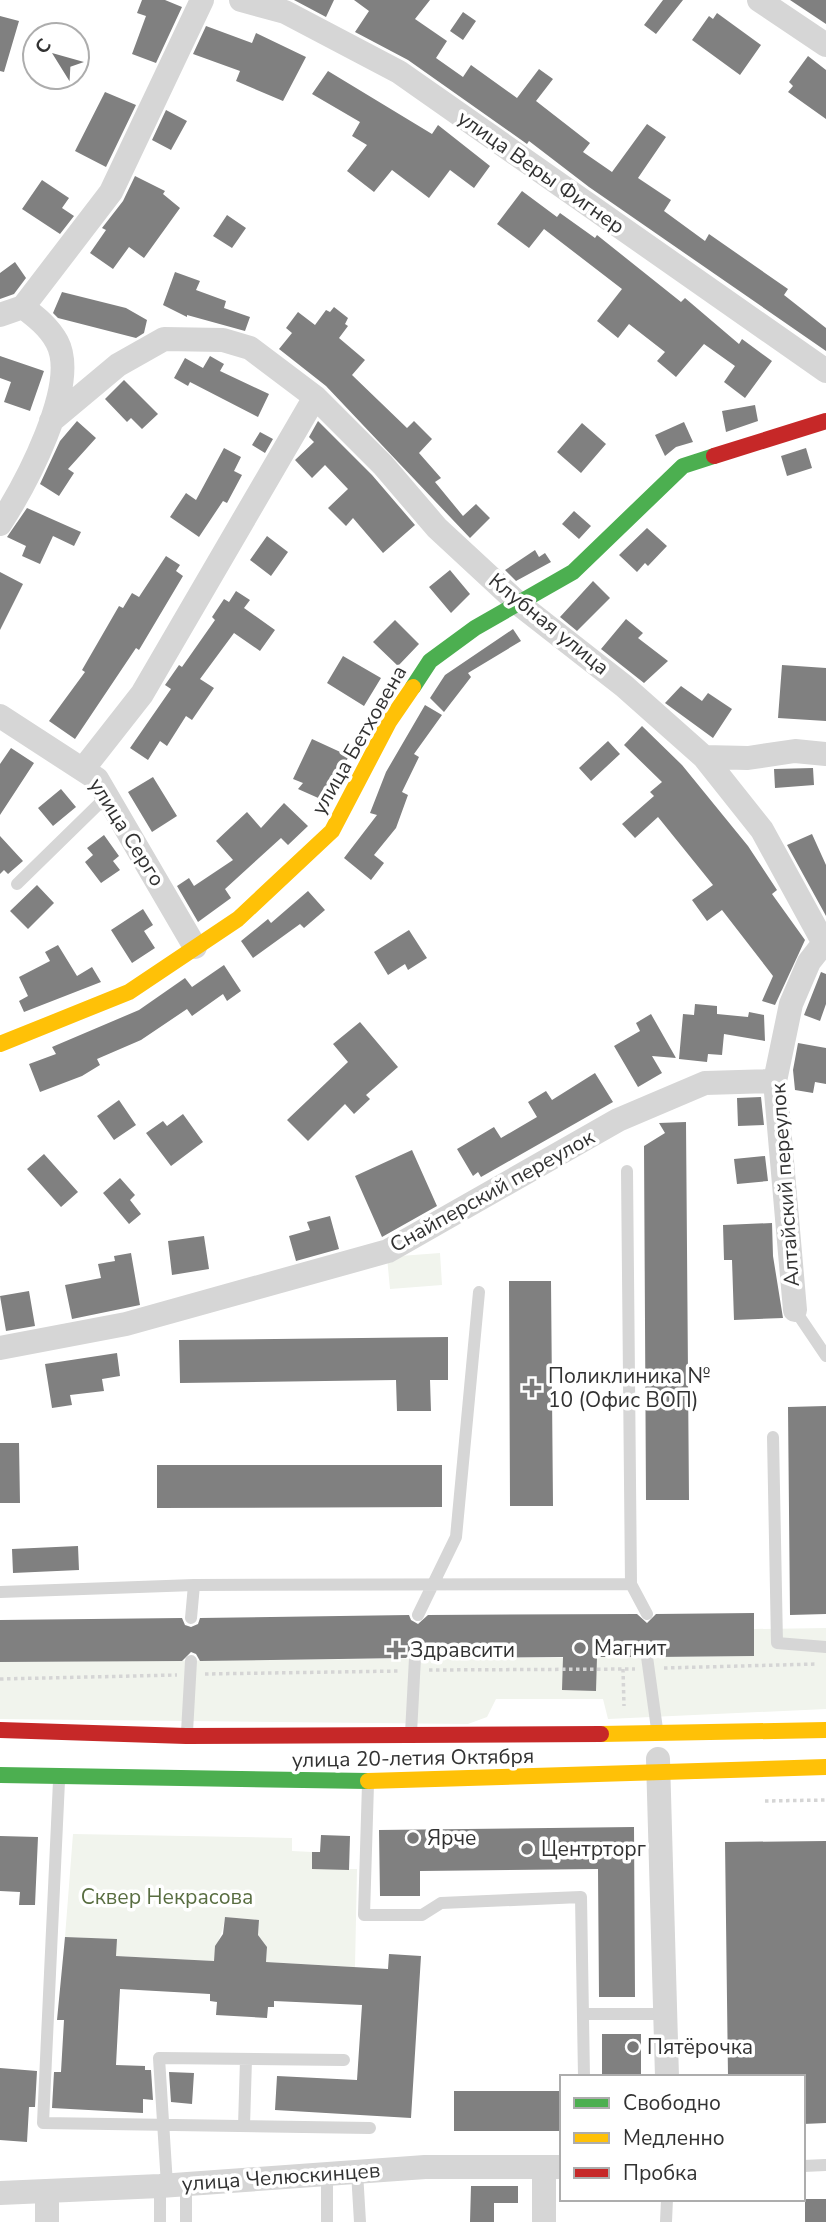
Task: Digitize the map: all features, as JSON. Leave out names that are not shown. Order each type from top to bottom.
[{"type":"main road","name":"улица Бетховена","points":[[0,1044],[129,992],[238,919],[332,831],[389,722],[430,661],[475,628],[573,572],[683,466],[826,421]]},
{"type":"main road","name":"улица 20-летия Октября","points":[[0,1730],[187,1736],[411,1737],[826,1730]]},
{"type":"main road","name":"улица 20-летия Октября","points":[[0,1775],[369,1780],[659,1774],[826,1767]]},
{"type":"street","points":[[0,524],[26,484],[51,421],[63,370],[58,343],[40,320],[12,311],[111,192],[202,0]]},
{"type":"street","name":"улица Веры Фигнер","points":[[242,0],[285,12],[399,72],[826,371]]},
{"type":"street","points":[[759,0],[826,46]]},
{"type":"street","name":"Клубная улица","points":[[51,421],[118,365],[164,339],[223,340],[250,348],[315,397],[383,465],[436,528],[519,604],[624,686],[704,757]]},
{"type":"street","points":[[84,768],[142,694],[315,397]]},
{"type":"street","name":"улица Серго","points":[[0,716],[84,768],[97,779],[195,947]]},
{"type":"street","points":[[704,757],[748,758],[795,751],[826,754]]},
{"type":"street","name":"Алтайский переулок","points":[[704,757],[761,830],[825,946],[809,962],[791,1004],[775,1081],[795,1310]]},
{"type":"street","name":"Снайперский переулок","points":[[0,1348],[126,1324],[388,1251],[618,1120],[705,1083],[775,1081]]},
{"type":"street","points":[[658,1732],[668,2014],[667,2075]]},
{"type":"street","name":"улица Челюскинцев","points":[[0,2193],[171,2185],[425,2167],[553,2168]]},
{"type":"street","points":[[544,2222],[553,2168]]},
{"type":"street","points":[[47,2192],[47,2222]]},
{"type":"lane","points":[[17,884],[107,796]]},
{"type":"lane","points":[[627,1171],[631,1584],[647,1614]]},
{"type":"lane","points":[[418,1615],[456,1536],[479,1292]]},
{"type":"lane","points":[[795,1310],[826,1356]]},
{"type":"lane","points":[[773,1437],[777,1643],[826,1647]]},
{"type":"lane","points":[[0,1592],[194,1585],[631,1584]]},
{"type":"lane","points":[[191,1618],[194,1585]]},
{"type":"lane","points":[[647,1657],[658,1732]]},
{"type":"lane","points":[[411,1737],[415,1658]]},
{"type":"lane","points":[[187,1736],[191,1661]]},
{"type":"lane","points":[[59,1777],[43,2123],[370,2128]]},
{"type":"lane","points":[[369,1780],[364,1915],[422,1915],[441,1903],[581,1897],[584,2075]]},
{"type":"lane","points":[[583,2014],[668,2014]]},
{"type":"lane","points":[[186,2222],[171,2185],[162,2125],[159,2058],[344,2060]]},
{"type":"lane","points":[[244,2126],[246,2059]]},
{"type":"lane","points":[[805,2166],[826,2165]]},
{"type":"lane","points":[[357,2172],[360,2222]]},
{"type":"lane","points":[[327,2174],[327,2222]]},
{"type":"lane","points":[[160,2222],[171,2185]]},
{"type":"lane","points":[[666,2222],[667,2201]]},
{"type":"path","points":[[623,1669],[624,1710]]},
{"type":"green space","points":[[440,1253],[442,1285],[390,1289],[387,1257]]},
{"type":"green space","points":[[826,1628],[826,1709],[608,1719],[603,1699],[496,1699],[487,1717],[468,1724],[0,1719],[0,1662],[753,1656],[754,1629]]},
{"type":"green space","name":"Сквер Некрасова","points":[[73,1834],[292,1838],[292,1851],[312,1852],[312,1869],[357,1869],[355,1967],[266,1962],[267,1947],[258,1935],[259,1920],[225,1917],[214,1961],[116,1956],[116,1939],[65,1937]]},
{"type":"building","points":[[142,0],[165,0],[182,7],[156,63],[132,54],[146,16],[137,13]]},
{"type":"building","points":[[294,0],[334,0],[326,17]]},
{"type":"building","points":[[354,0],[430,0],[415,19],[447,41],[436,58],[463,77],[471,65],[517,98],[539,69],[553,79],[536,101],[590,143],[583,152],[612,172],[647,124],[666,137],[638,178],[671,200],[664,211],[705,241],[709,234],[788,289],[784,295],[826,328],[826,351],[589,187],[529,141],[527,144],[408,60],[355,32],[369,11]]},
{"type":"building","points":[[663,0],[683,0],[656,34],[644,25]]},
{"type":"building","points":[[790,0],[826,0],[826,24]]},
{"type":"building","points":[[463,12],[476,21],[463,40],[450,31]]},
{"type":"building","points":[[717,13],[761,45],[740,75],[692,40],[709,16],[713,19]]},
{"type":"building","points":[[0,16],[19,21],[4,72],[0,71]]},
{"type":"building","points":[[206,26],[252,43],[256,33],[306,57],[283,101],[236,81],[240,71],[193,54]]},
{"type":"building","points":[[808,56],[826,70],[826,119],[788,92],[793,86],[789,82]]},
{"type":"building","points":[[328,71],[432,134],[438,125],[490,166],[474,188],[450,170],[429,198],[392,170],[374,192],[347,171],[367,145],[352,136],[360,122],[312,94]]},
{"type":"building","points":[[105,92],[136,105],[106,167],[75,151]]},
{"type":"building","points":[[166,110],[187,121],[171,150],[152,140]]},
{"type":"building","points":[[135,176],[165,191],[163,194],[180,208],[144,258],[129,247],[113,269],[90,253],[106,230],[102,228],[123,201]]},
{"type":"building","points":[[42,180],[69,198],[62,208],[74,216],[60,234],[22,209]]},
{"type":"building","points":[[522,191],[557,217],[560,213],[595,238],[597,235],[681,302],[685,298],[739,344],[742,339],[772,361],[745,398],[724,382],[735,366],[704,344],[676,377],[657,361],[665,352],[629,324],[618,338],[597,321],[622,289],[544,229],[529,248],[497,224]]},
{"type":"building","points":[[227,215],[246,228],[232,248],[213,236]]},
{"type":"building","points":[[15,262],[26,278],[14,294],[0,299],[0,273]]},
{"type":"building","points":[[175,272],[200,281],[196,290],[226,301],[224,308],[250,317],[245,331],[187,317],[163,305]]},
{"type":"building","points":[[62,292],[126,308],[147,320],[144,333],[136,338],[58,318],[53,313]]},
{"type":"building","points":[[334,307],[348,318],[345,324],[348,326],[339,338],[365,360],[352,375],[407,428],[414,421],[432,439],[419,453],[441,478],[435,482],[463,516],[476,504],[490,518],[470,538],[326,386],[279,349],[292,333],[286,328],[298,312],[315,325],[326,310],[330,312]]},
{"type":"building","points":[[0,356],[44,371],[30,411],[4,402],[11,382],[0,378]]},
{"type":"building","points":[[210,356],[224,364],[220,371],[269,394],[258,417],[190,382],[188,386],[174,378],[185,358],[203,368]]},
{"type":"building","points":[[124,380],[158,414],[142,429],[131,418],[127,422],[105,399]]},
{"type":"building","points":[[755,405],[758,421],[726,432],[722,411]]},
{"type":"building","points":[[77,421],[96,438],[68,469],[74,473],[59,496],[40,484],[60,441]]},
{"type":"building","points":[[318,421],[372,475],[415,525],[383,553],[353,518],[346,526],[328,508],[348,489],[325,465],[312,478],[295,460],[314,442],[309,437]]},
{"type":"building","points":[[684,422],[693,442],[676,447],[665,456],[655,435]]},
{"type":"building","points":[[582,423],[606,444],[581,473],[557,452]]},
{"type":"building","points":[[260,432],[273,439],[265,453],[252,445]]},
{"type":"building","points":[[224,448],[241,457],[234,471],[242,475],[227,503],[223,501],[199,537],[170,517],[186,493],[196,500]]},
{"type":"building","points":[[806,448],[812,468],[787,476],[781,456]]},
{"type":"building","points":[[27,508],[81,532],[74,546],[53,536],[40,564],[22,556],[26,546],[7,537]]},
{"type":"building","points":[[574,511],[591,526],[579,539],[562,524]]},
{"type":"building","points":[[647,528],[667,546],[648,566],[645,563],[637,572],[619,555]]},
{"type":"building","points":[[267,536],[288,552],[271,576],[250,560]]},
{"type":"building","points":[[535,550],[539,557],[545,553],[551,562],[516,581],[505,570]]},
{"type":"building","points":[[166,556],[180,565],[176,571],[183,576],[139,650],[136,648],[75,739],[49,721],[85,672],[82,670],[119,606],[123,608],[132,593],[139,597]]},
{"type":"building","points":[[450,570],[470,594],[451,613],[429,587]]},
{"type":"building","points":[[0,572],[23,584],[0,630]]},
{"type":"building","points":[[593,581],[610,598],[577,631],[560,617]]},
{"type":"building","points":[[236,591],[250,600],[244,608],[275,630],[260,651],[234,633],[200,679],[214,688],[192,720],[186,716],[167,746],[160,741],[148,760],[130,748],[171,689],[165,685],[179,665],[182,667],[215,620],[212,617],[224,599],[229,602]]},
{"type":"building","points":[[626,619],[643,633],[638,638],[668,661],[644,683],[601,649]]},
{"type":"building","points":[[395,620],[419,644],[398,666],[373,642]]},
{"type":"building","points":[[513,629],[521,641],[468,673],[471,677],[444,712],[430,698],[445,675]]},
{"type":"building","points":[[343,656],[381,678],[364,706],[327,683]]},
{"type":"building","points":[[782,665],[826,668],[826,721],[778,718]]},
{"type":"building","points":[[681,686],[702,701],[708,693],[732,709],[713,738],[665,703]]},
{"type":"building","points":[[425,705],[442,715],[414,754],[419,757],[402,792],[408,795],[396,828],[374,855],[384,863],[371,880],[344,858],[377,815],[370,813],[386,772]]},
{"type":"building","points":[[642,726],[682,765],[748,846],[777,890],[772,894],[805,940],[775,1005],[762,1001],[773,976],[722,910],[707,921],[692,900],[713,885],[658,817],[635,838],[622,824],[654,796],[650,792],[662,782],[624,745]]},
{"type":"building","points":[[312,739],[349,756],[325,801],[298,789],[303,783],[293,779]]},
{"type":"building","points":[[608,741],[620,754],[591,781],[579,768]]},
{"type":"building","points":[[11,748],[34,763],[0,815],[0,764]]},
{"type":"building","points":[[813,768],[814,785],[775,788],[774,769]]},
{"type":"building","points":[[153,777],[177,816],[152,832],[128,792]]},
{"type":"building","points":[[61,789],[76,807],[53,826],[38,808]]},
{"type":"building","points":[[284,803],[308,826],[288,845],[281,838],[225,889],[231,898],[198,922],[177,886],[189,878],[194,886],[233,860],[216,841],[247,812],[261,828]]},
{"type":"building","points":[[812,834],[826,865],[826,916],[787,845]]},
{"type":"building","points":[[104,835],[119,856],[113,861],[120,870],[101,883],[85,862],[93,855],[87,848]]},
{"type":"building","points":[[0,836],[23,861],[8,874],[4,870],[0,874]]},
{"type":"building","points":[[37,885],[54,903],[28,929],[10,911]]},
{"type":"building","points":[[308,891],[325,910],[304,928],[300,924],[253,958],[241,941],[268,919],[271,923]]},
{"type":"building","points":[[143,909],[153,925],[144,931],[155,948],[132,963],[111,930]]},
{"type":"building","points":[[409,930],[427,958],[408,970],[405,964],[388,975],[374,952]]},
{"type":"building","points":[[58,945],[77,976],[92,967],[101,982],[24,1012],[19,1001],[28,996],[19,977],[50,961],[45,952]]},
{"type":"building","points":[[224,965],[241,991],[227,1001],[223,994],[192,1016],[187,1009],[141,1040],[97,1059],[100,1065],[82,1076],[40,1092],[29,1064],[56,1054],[52,1047],[139,1010],[185,978],[192,987]]},
{"type":"building","points":[[821,972],[826,974],[826,1004],[820,1021],[804,1015]]},
{"type":"building","points":[[695,1004],[717,1006],[717,1014],[748,1017],[749,1012],[764,1015],[765,1041],[724,1034],[722,1055],[708,1054],[707,1062],[679,1059],[683,1014],[694,1015]]},
{"type":"building","points":[[651,1014],[676,1058],[652,1056],[662,1073],[638,1087],[614,1046],[640,1031],[636,1023]]},
{"type":"building","points":[[360,1022],[398,1067],[366,1095],[370,1099],[354,1114],[345,1104],[308,1141],[287,1120],[348,1062],[333,1044]]},
{"type":"building","points":[[798,1043],[826,1048],[826,1084],[815,1082],[813,1093],[795,1090],[793,1070]]},
{"type":"building","points":[[595,1073],[613,1102],[481,1177],[478,1172],[473,1176],[457,1149],[494,1127],[501,1138],[537,1117],[528,1102],[546,1091],[552,1100]]},
{"type":"building","points":[[761,1097],[764,1125],[738,1126],[737,1098]]},
{"type":"building","points":[[119,1100],[136,1125],[114,1140],[97,1116]]},
{"type":"building","points":[[183,1114],[203,1142],[171,1166],[146,1133],[163,1121],[167,1126]]},
{"type":"building","points":[[686,1122],[689,1500],[646,1500],[644,1146],[665,1133],[659,1123]]},
{"type":"building","points":[[412,1150],[437,1206],[382,1237],[355,1176]]},
{"type":"building","points":[[44,1154],[78,1192],[61,1207],[27,1169]]},
{"type":"building","points":[[765,1156],[768,1181],[737,1184],[734,1159]]},
{"type":"building","points":[[120,1178],[135,1195],[130,1200],[141,1214],[129,1224],[103,1193]]},
{"type":"building","points":[[330,1216],[339,1249],[296,1261],[289,1236],[310,1230],[307,1222]]},
{"type":"building","points":[[772,1223],[773,1256],[783,1318],[734,1320],[732,1260],[724,1260],[723,1225]]},
{"type":"building","points":[[204,1236],[209,1269],[172,1275],[168,1241]]},
{"type":"building","points":[[131,1253],[140,1305],[72,1319],[65,1285],[101,1278],[98,1264],[115,1261],[114,1256]]},
{"type":"building","points":[[509,1281],[551,1281],[553,1506],[510,1506]]},
{"type":"building","points":[[29,1291],[35,1326],[6,1331],[0,1296]]},
{"type":"building","points":[[448,1337],[448,1380],[430,1380],[431,1411],[397,1411],[396,1380],[180,1383],[179,1340]]},
{"type":"building","points":[[117,1353],[120,1376],[102,1379],[104,1391],[70,1395],[72,1405],[52,1408],[45,1364]]},
{"type":"building","points":[[826,1406],[826,1614],[790,1615],[788,1407]]},
{"type":"building","points":[[0,1443],[19,1443],[20,1503],[0,1503]]},
{"type":"building","points":[[157,1465],[442,1465],[442,1507],[157,1508]]},
{"type":"building","points":[[78,1546],[79,1570],[13,1573],[12,1549]]},
{"type":"building","points":[[754,1613],[754,1656],[656,1657],[653,1651],[646,1648],[638,1657],[597,1657],[596,1691],[562,1690],[563,1657],[424,1658],[420,1651],[415,1649],[406,1658],[200,1661],[196,1654],[191,1652],[182,1661],[0,1662],[0,1620],[182,1618],[185,1625],[191,1627],[198,1624],[200,1618],[409,1615],[411,1620],[418,1624],[428,1615],[637,1614],[647,1623],[656,1614]]},
{"type":"building","points":[[634,1827],[635,1997],[599,1997],[598,1869],[420,1871],[420,1896],[380,1896],[379,1830]]},
{"type":"building","points":[[321,1835],[350,1836],[349,1870],[312,1869],[312,1852],[320,1852]]},
{"type":"building","points":[[0,1836],[38,1837],[35,1905],[19,1905],[20,1892],[0,1891]]},
{"type":"building","points":[[826,1841],[826,2123],[805,2124],[805,2075],[728,2075],[725,1842]]},
{"type":"building","points":[[225,1917],[259,1920],[258,1935],[267,1947],[266,1962],[388,1969],[389,1954],[421,1956],[411,2118],[275,2110],[277,2076],[357,2080],[362,2005],[274,2001],[274,2007],[268,2007],[267,2018],[216,2015],[217,2002],[210,2001],[210,1994],[120,1989],[116,2065],[145,2066],[145,2070],[151,2070],[153,2100],[143,2099],[143,2113],[52,2108],[54,2072],[61,2072],[64,2020],[57,2020],[65,1937],[117,1939],[116,1956],[214,1961],[215,1946],[223,1934]]},
{"type":"building","points":[[602,2034],[641,2034],[641,2075],[602,2075]]},
{"type":"building","points":[[0,2068],[37,2071],[35,2107],[29,2107],[27,2142],[0,2140]]},
{"type":"building","points":[[169,2072],[194,2073],[192,2104],[171,2102]]},
{"type":"building","points":[[454,2091],[560,2091],[560,2131],[454,2131]]},
{"type":"building","points":[[471,2186],[518,2186],[518,2203],[494,2203],[494,2222],[470,2222]]},
{"type":"building","points":[[805,2199],[826,2199],[826,2222],[805,2222]]},
{"type":"traffic: fast","points":[[413,687],[430,661],[475,628],[573,572],[683,466],[714,456]]},
{"type":"traffic: fast","points":[[0,1775],[368,1781]]},
{"type":"traffic: slow","points":[[0,1044],[129,992],[238,919],[332,831],[389,722],[413,687]]},
{"type":"traffic: slow","points":[[601,1734],[826,1730]]},
{"type":"traffic: slow","points":[[368,1781],[826,1767]]},
{"type":"traffic: jam","points":[[714,456],[826,421]]},
{"type":"traffic: jam","points":[[0,1730],[186,1736],[601,1734]]},
{"type":"place","name":"Поликлиника № 10 (Офис ВОП)","points":[[532,1388]]},
{"type":"place","name":"Магнит","points":[[580,1648]]},
{"type":"place","name":"Здравсити","points":[[396,1650]]},
{"type":"place","name":"Ярче","points":[[413,1838]]},
{"type":"place","name":"Центрторг","points":[[527,1849]]},
{"type":"place","name":"Пятёрочка","points":[[633,2047]]}]
